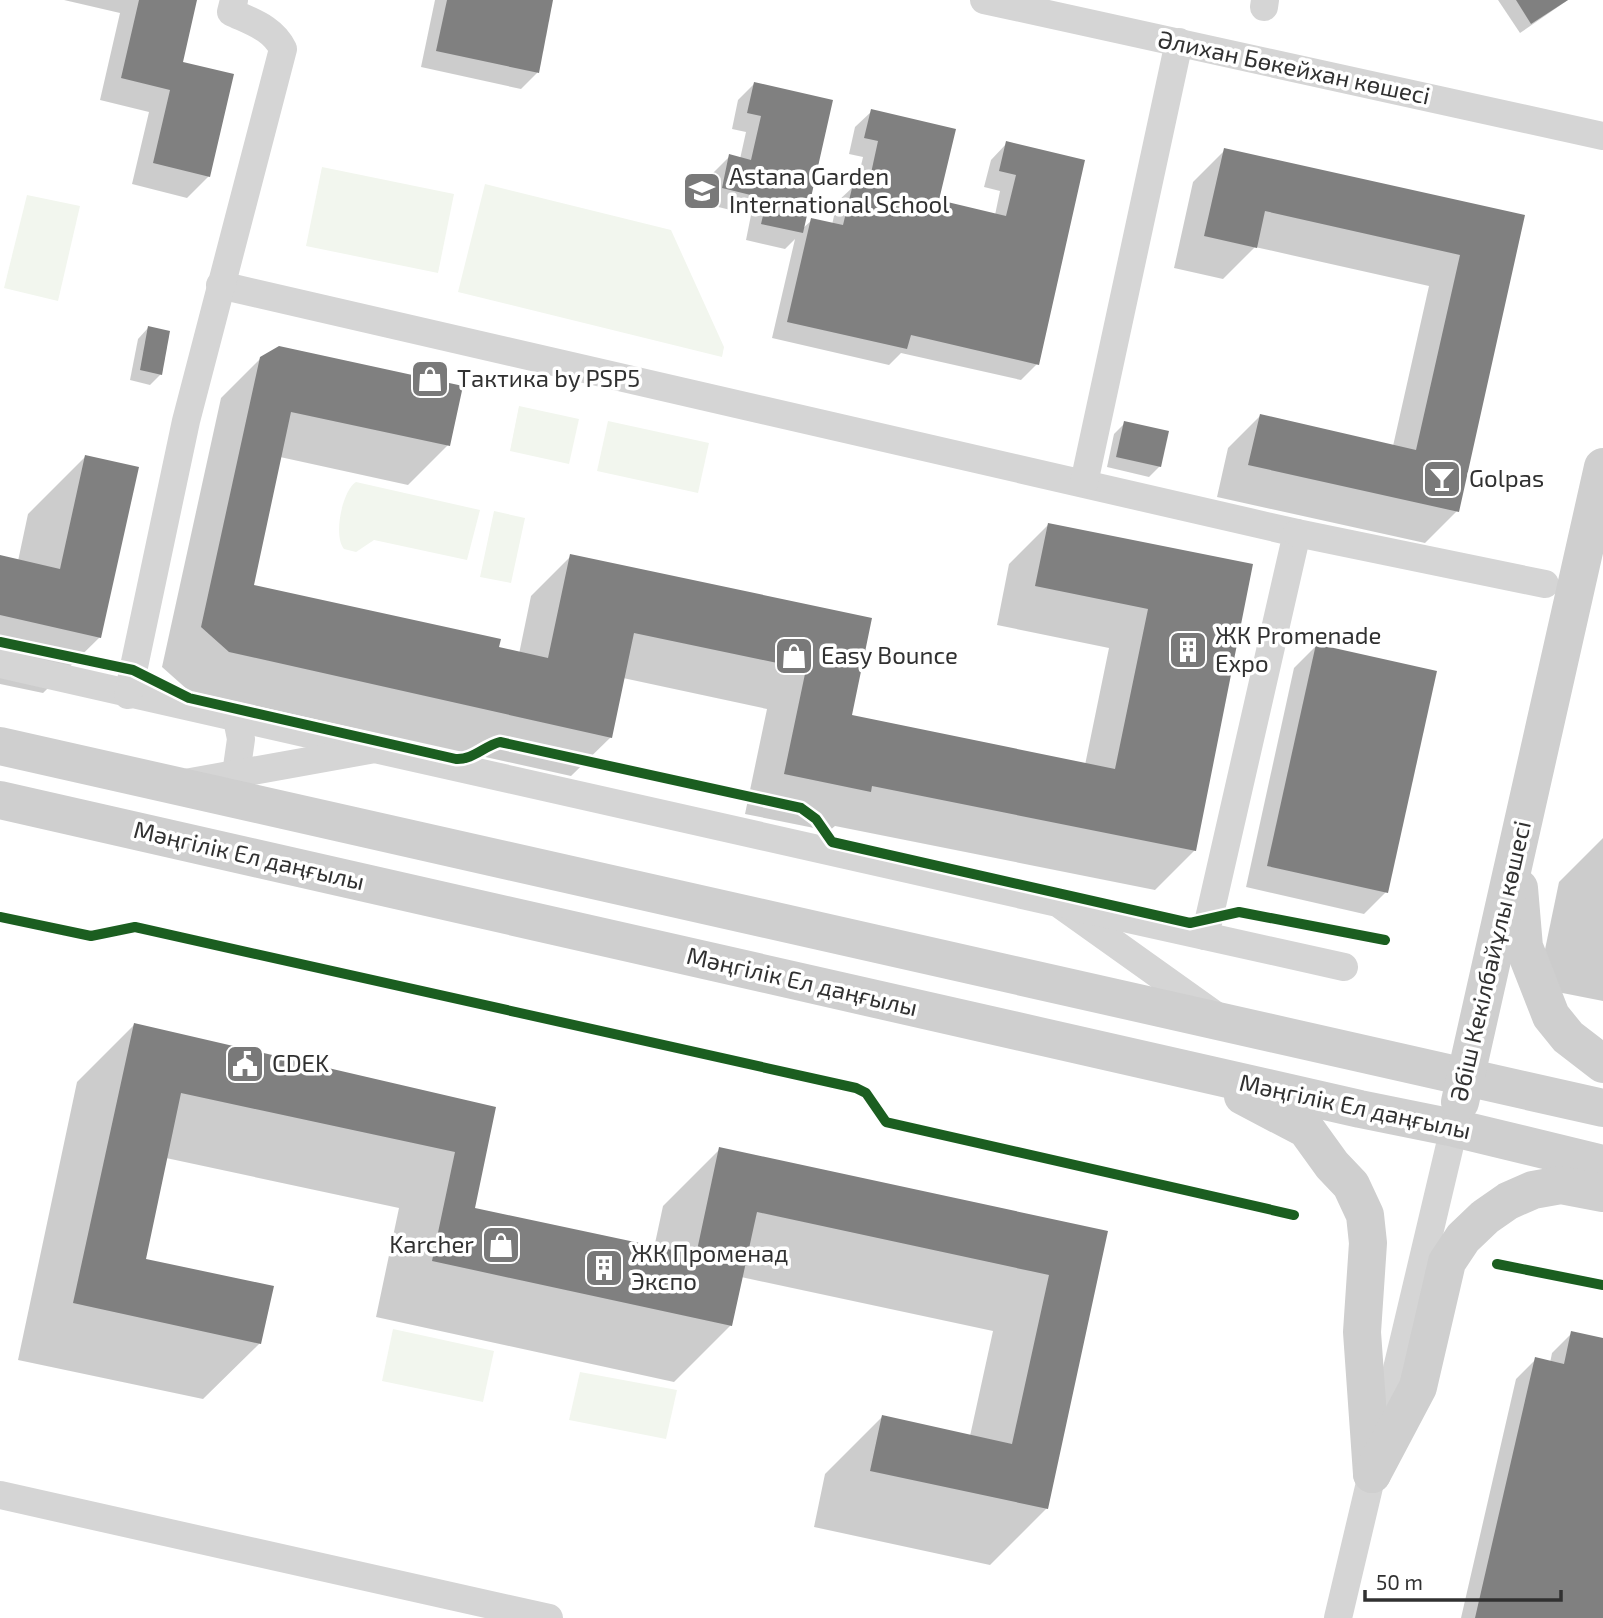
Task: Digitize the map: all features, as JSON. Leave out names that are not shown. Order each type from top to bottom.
[{"type":"main road","name":"Әбіш Кекілбайұлы көшесі","points":[[1454,1128],[1603,467]]},
{"type":"main road","points":[[0,746],[1603,1108]]},
{"type":"main road","name":"Мәңгілік Ел даңғылы","points":[[0,800],[1396,1118],[1454,1128],[1603,1164]]},
{"type":"main road","points":[[1516,855],[1524,947],[1551,1016],[1567,1037],[1603,1064]]},
{"type":"main road","points":[[1196,1072],[1306,1129],[1350,1185],[1357,1199],[1364,1215],[1368,1243],[1362,1332],[1372,1474]]},
{"type":"main road","points":[[1372,1474],[1418,1387],[1447,1262],[1463,1238],[1485,1217],[1508,1201],[1532,1190],[1561,1185],[1603,1193]]},
{"type":"street","points":[[128,695],[186,421],[283,50],[278,38],[269,30],[231,12],[234,0]]},
{"type":"street","name":"Әлихан Бөкейхан көшесі","points":[[984,0],[1603,136]]},
{"type":"street","points":[[1084,483],[1179,42]]},
{"type":"street","points":[[220,285],[1297,533],[1545,584]]},
{"type":"street","points":[[1205,936],[1297,533]]},
{"type":"street","points":[[0,664],[1344,967]]},
{"type":"street","points":[[236,774],[241,739],[237,719]]},
{"type":"street","points":[[174,785],[375,749]]},
{"type":"street","points":[[1058,903],[1226,1023]]},
{"type":"street","name":"Әбіш Кекілбайұлы көшесі","points":[[1338,1618],[1454,1128]]},
{"type":"street","points":[[0,1495],[535,1617]]},
{"type":"shaded area","points":[[322,167],[454,194],[438,273],[306,246]]},
{"type":"shaded area","points":[[485,184],[671,230],[724,347],[722,357],[458,292]]},
{"type":"shaded area","points":[[27,195],[80,206],[58,301],[4,288]]},
{"type":"shaded area","points":[[519,406],[579,419],[569,464],[510,451]]},
{"type":"shaded area","points":[[608,421],[709,443],[698,493],[597,471]]},
{"type":"shaded area","points":[[356,482],[480,510],[467,560],[374,540],[356,552],[344,549],[339,524],[347,494]]},
{"type":"shaded area","points":[[494,511],[525,518],[511,583],[480,577]]},
{"type":"shaded area","points":[[393,1329],[494,1351],[483,1402],[382,1381]]},
{"type":"shaded area","points":[[580,1372],[677,1390],[666,1439],[569,1420]]},
{"type":"building","points":[[139,0],[197,0],[183,62],[234,74],[210,177],[153,163],[170,90],[121,78]]},
{"type":"building","points":[[447,0],[553,0],[539,73],[436,51]]},
{"type":"building","points":[[1516,0],[1568,0],[1531,24]]},
{"type":"building","points":[[754,82],[833,100],[803,233],[761,224],[767,199],[722,188],[729,154],[751,160],[761,116],[747,113]]},
{"type":"building","points":[[871,109],[956,129],[939,200],[1006,216],[1016,175],[999,171],[1006,141],[1085,160],[1039,365],[911,335],[907,349],[787,322],[811,218],[843,225],[853,184],[868,187],[878,141],[864,138]]},
{"type":"building","points":[[1224,148],[1525,215],[1459,512],[1248,465],[1260,414],[1416,450],[1460,255],[1265,211],[1257,248],[1204,236]]},
{"type":"building","points":[[148,326],[170,331],[162,375],[140,370]]},
{"type":"building","points":[[279,346],[463,386],[450,446],[291,412],[254,585],[501,639],[499,647],[548,658],[570,554],[872,618],[852,715],[1115,769],[1148,609],[1035,586],[1048,523],[1253,564],[1196,851],[872,786],[871,792],[784,774],[806,669],[634,633],[612,738],[229,652],[201,627],[260,357]]},
{"type":"building","points":[[1124,421],[1169,431],[1161,467],[1116,457]]},
{"type":"building","points":[[85,455],[139,467],[101,638],[0,615],[0,555],[60,569]]},
{"type":"building","points":[[1316,644],[1437,671],[1388,893],[1267,866]]},
{"type":"building","name":"ЖК Променад Экспо","points":[[134,1023],[496,1107],[475,1208],[696,1255],[719,1147],[1108,1231],[1048,1509],[870,1471],[882,1415],[1012,1444],[1049,1275],[757,1212],[732,1326],[432,1261],[455,1152],[181,1093],[146,1259],[274,1286],[261,1344],[73,1303]]},
{"type":"building","points":[[1571,1331],[1603,1338],[1603,1618],[1475,1618],[1535,1357],[1564,1364]]},
{"type":"cycle path","points":[[0,642],[133,670],[189,698],[456,759],[468,757],[500,742],[801,808],[816,819],[832,842],[1190,923],[1239,912],[1385,940]]},
{"type":"cycle path","points":[[0,917],[91,936],[135,927],[856,1088],[866,1093],[886,1122],[1294,1215]]},
{"type":"cycle path","points":[[1497,1264],[1603,1285]]},
{"type":"place","name":"Astana Garden International School","points":[[702,191]]},
{"type":"place","name":"Тактика by PSP5","points":[[430,379]]},
{"type":"place","name":"Golpas","points":[[1442,479]]},
{"type":"place","name":"ЖК Promenade Expo","points":[[1188,650]]},
{"type":"place","name":"Easy Bounce","points":[[794,656]]},
{"type":"place","name":"CDEK","points":[[245,1064]]},
{"type":"place","name":"Karcher","points":[[501,1245]]},
{"type":"place","name":"ЖК Променад Экспо","points":[[604,1268]]}]
